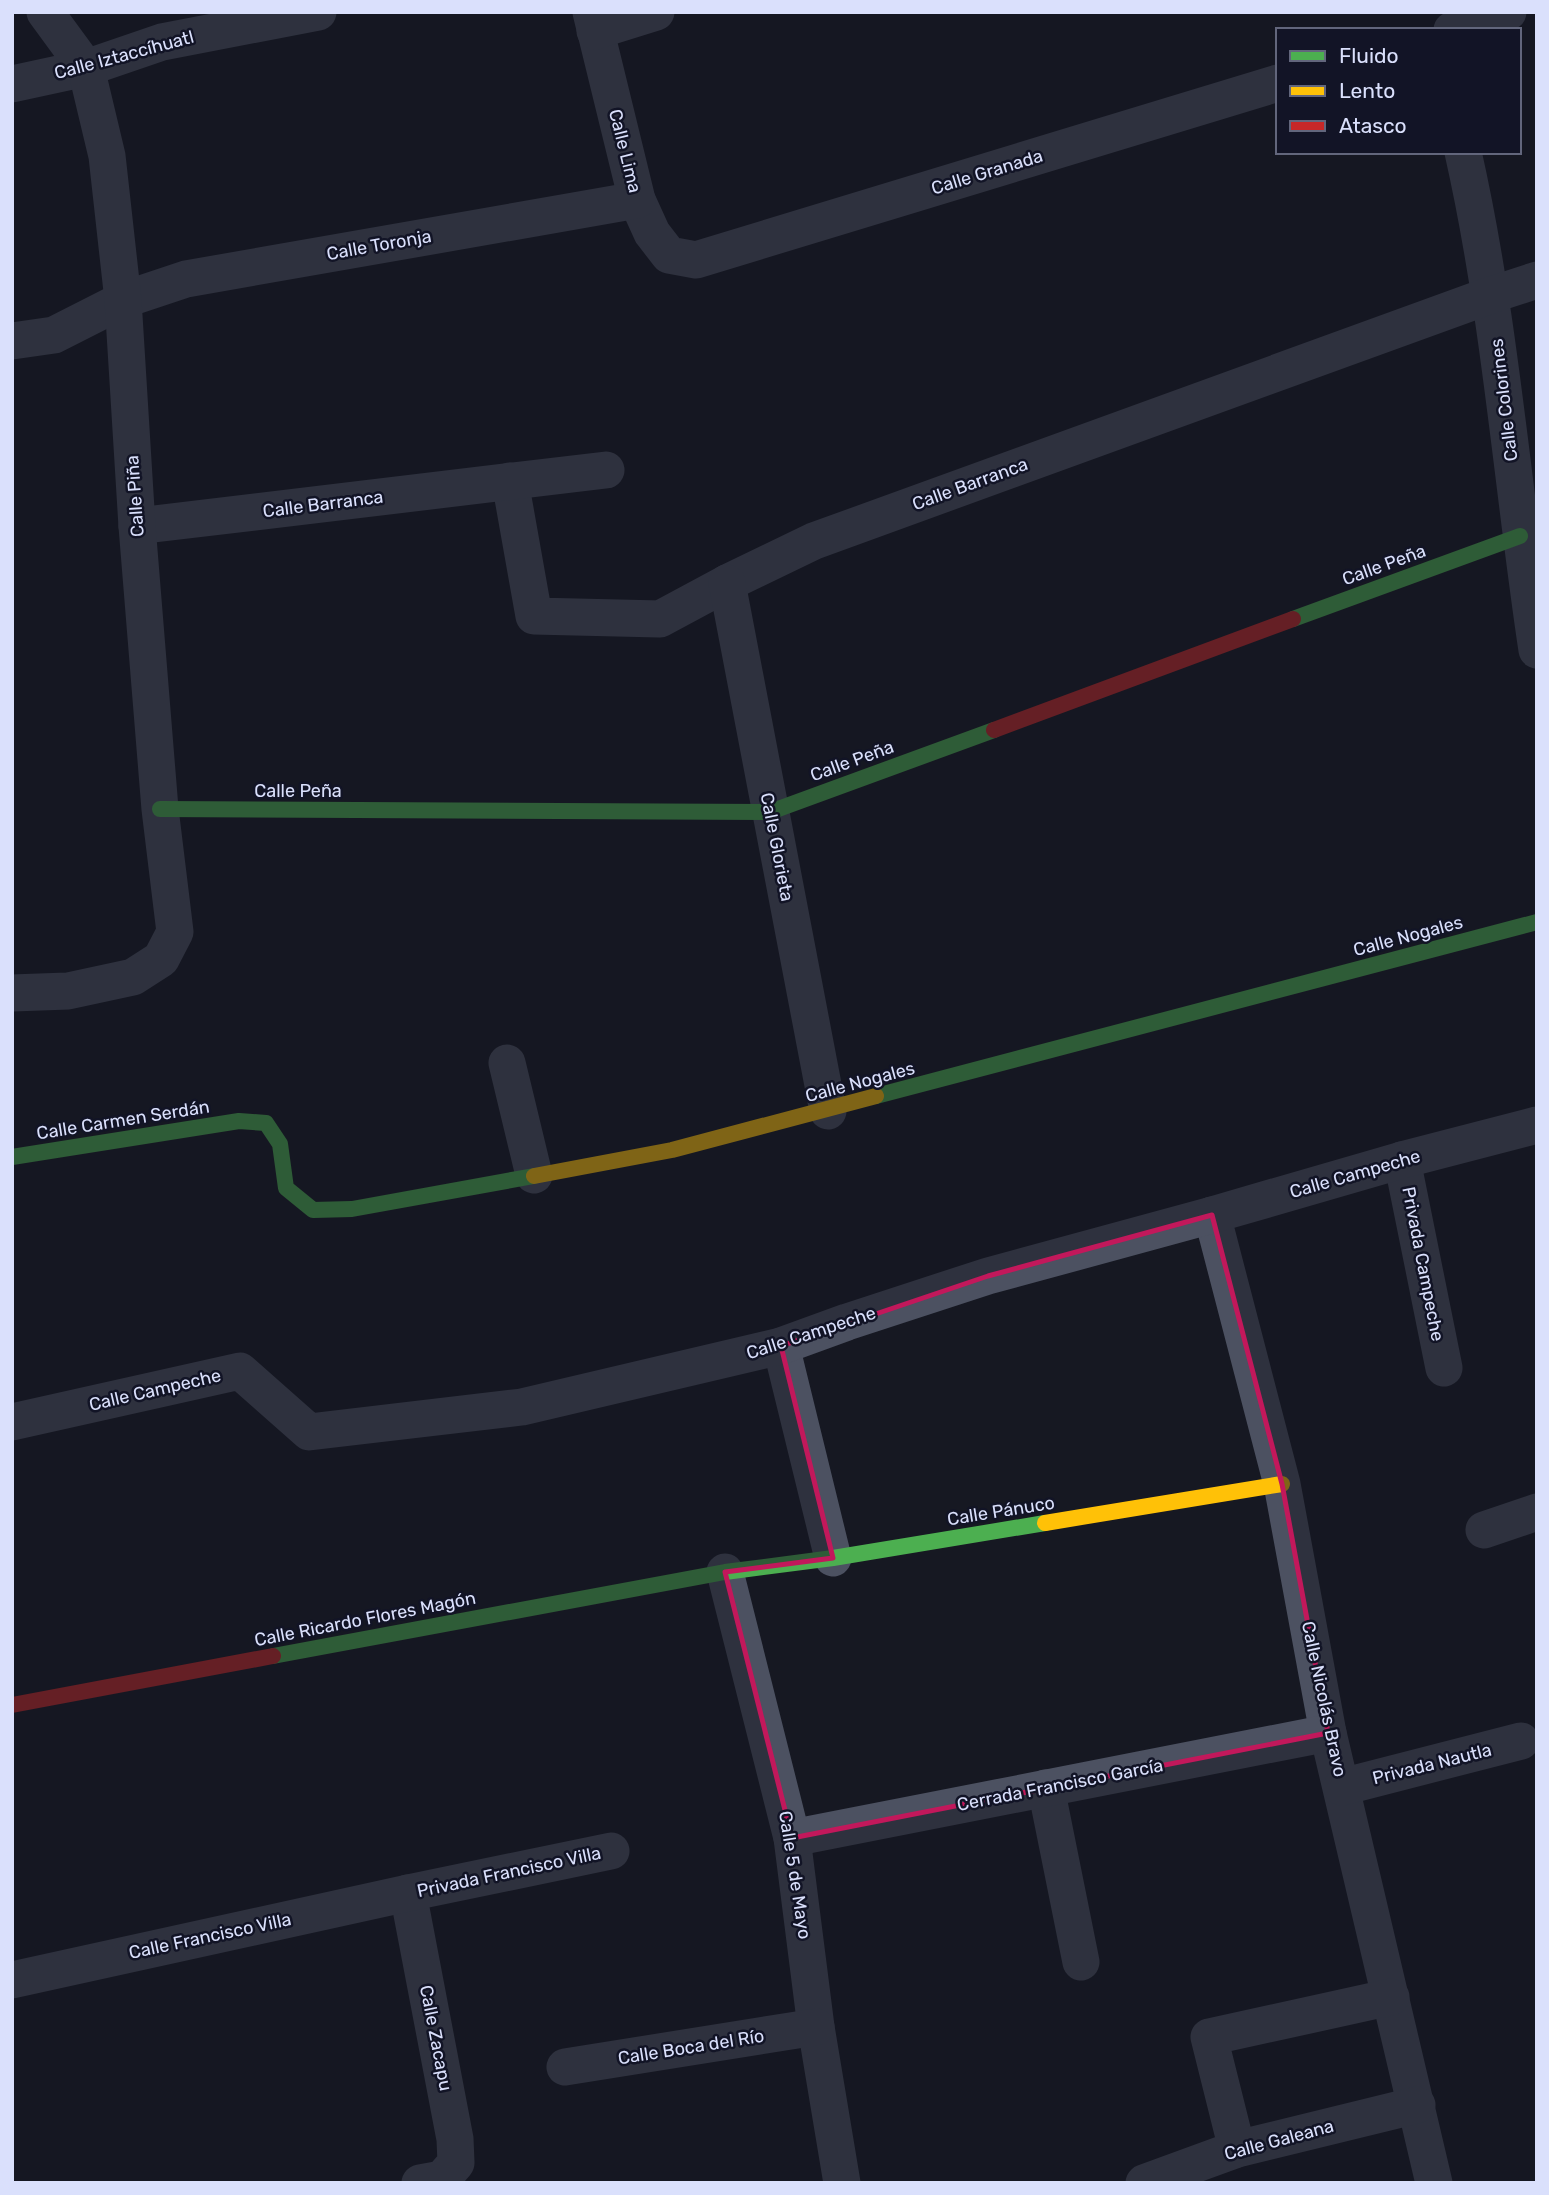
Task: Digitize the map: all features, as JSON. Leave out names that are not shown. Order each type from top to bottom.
[{"type":"street","name":"Calle Piña","points":[[12,993],[68,991],[133,977],[161,959],[175,932],[160,809],[137,526],[123,300],[107,156],[86,68],[45,12]]},
{"type":"street","name":"Calle Iztaccíhuatl","points":[[12,84],[86,68],[162,42],[318,12]]},
{"type":"street","points":[[593,22],[656,12]]},
{"type":"street","points":[[1458,28],[1508,12]]},
{"type":"street","name":"Calle Lima","points":[[593,22],[637,200],[652,233],[670,255],[696,260]]},
{"type":"street","name":"Calle Granada","points":[[696,260],[1276,84]]},
{"type":"street","name":"Calle Colorines","points":[[1463,154],[1491,295],[1520,536],[1537,650]]},
{"type":"street","name":"Calle Toronja","points":[[12,341],[54,335],[123,300],[186,279],[637,200]]},
{"type":"street","name":"Calle Barranca","points":[[510,481],[534,616],[660,619],[814,541],[1537,280]]},
{"type":"street","name":"Calle Barranca","points":[[137,526],[606,470]]},
{"type":"street","name":"Calle Peña","points":[[160,809],[770,812],[1520,536]]},
{"type":"street","name":"Calle Glorieta","points":[[727,583],[828,1111]]},
{"type":"street","name":"Calle Nogales","points":[[239,1121],[267,1123],[280,1144],[286,1188],[313,1210],[352,1209],[672,1150],[1537,922]]},
{"type":"street","points":[[508,1063],[534,1175]]},
{"type":"street","name":"Calle Carmen Serdán","points":[[12,1157],[239,1121]]},
{"type":"street","name":"Calle Campeche","points":[[12,1422],[240,1371],[309,1432],[522,1406],[782,1346],[988,1276],[1537,1125]]},
{"type":"street","name":"Privada Campeche","points":[[1402,1160],[1444,1368]]},
{"type":"street","name":"Calle Nicolás Bravo","points":[[1212,1215],[1282,1484],[1328,1733],[1434,2183]]},
{"type":"street","points":[[782,1346],[834,1558]]},
{"type":"street","name":"Calle Pánuco","points":[[725,1572],[834,1558],[1282,1484]]},
{"type":"street","points":[[1484,1530],[1537,1512]]},
{"type":"street","name":"Calle Ricardo Flores Magón","points":[[12,1705],[116,1688],[398,1631],[725,1572]]},
{"type":"street","name":"Calle 5 de Mayo","points":[[725,1572],[792,1838],[816,2027],[842,2183]]},
{"type":"street","name":"Cerrada Francisco García","points":[[792,1838],[1328,1733]]},
{"type":"street","name":"Privada Nautla","points":[[1342,1787],[1521,1741]]},
{"type":"street","points":[[1046,1788],[1081,1962]]},
{"type":"street","name":"Privada Francisco Villa","points":[[408,1893],[611,1851]]},
{"type":"street","name":"Calle Francisco Villa","points":[[12,1980],[408,1893]]},
{"type":"street","name":"Calle Zacapu","points":[[408,1893],[455,2139],[456,2163],[431,2181]]},
{"type":"street","points":[[1237,2149],[1209,2037],[1391,1997]]},
{"type":"street","name":"Calle Boca del Río","points":[[565,2067],[816,2027]]},
{"type":"street","name":"Calle Galeana","points":[[1144,2183],[1237,2149],[1417,2105]]},
{"type":"highlighted area","points":[[1212,1215],[1282,1484],[1328,1733],[792,1838],[725,1572],[833,1558],[781,1346],[988,1276]]},
{"type":"traffic: fast","points":[[1293,619],[1520,536]]},
{"type":"traffic: fast","points":[[160,809],[770,812],[994,730]]},
{"type":"traffic: fast","points":[[876,1096],[1537,922]]},
{"type":"traffic: fast","points":[[12,1157],[239,1121],[266,1123],[280,1144],[286,1188],[313,1210],[352,1209],[534,1176]]},
{"type":"traffic: fast","points":[[273,1656],[725,1572],[833,1558],[1045,1523]]},
{"type":"traffic: slow","points":[[534,1176],[672,1150],[876,1096]]},
{"type":"traffic: slow","points":[[1045,1523],[1282,1484]]},
{"type":"traffic: jam","points":[[994,730],[1293,619]]},
{"type":"traffic: jam","points":[[12,1705],[273,1656]]}]
